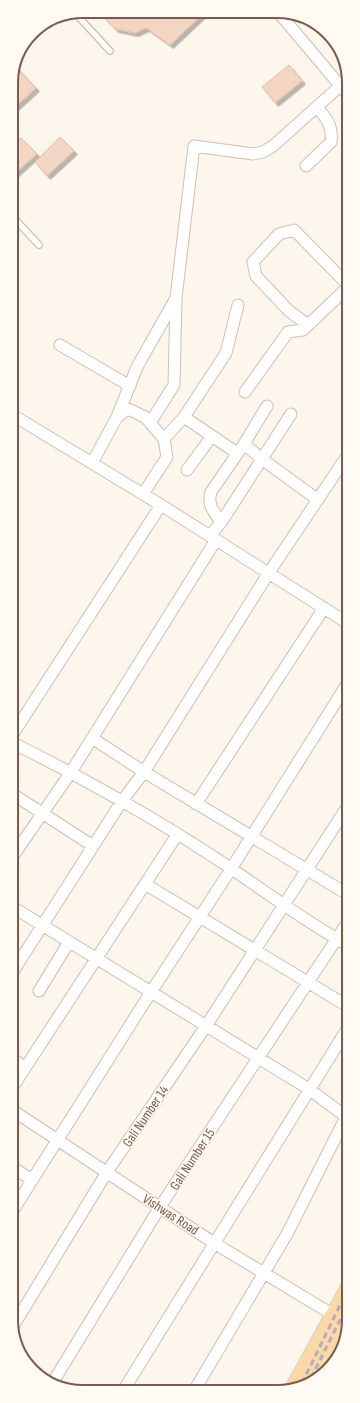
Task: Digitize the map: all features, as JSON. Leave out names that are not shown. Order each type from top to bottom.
[{"type":"main road","points":[[322,1366],[339,1317]]},
{"type":"main road","points":[[298,1382],[339,1317]]},
{"type":"street","points":[[284,19],[342,88]]},
{"type":"street","points":[[150,423],[174,385],[176,294],[194,146],[248,154],[263,152],[273,146],[340,86]]},
{"type":"street","points":[[306,166],[332,142],[332,132],[329,121],[317,106]]},
{"type":"street","points":[[308,325],[289,310],[256,276],[253,262],[279,234],[294,230],[342,280]]},
{"type":"street","points":[[244,392],[288,332],[303,330],[342,292]]},
{"type":"street","points":[[92,463],[117,417],[137,368],[162,326],[176,294]]},
{"type":"street","points":[[164,439],[184,418],[226,352],[238,305]]},
{"type":"street","points":[[60,345],[130,386]]},
{"type":"street","points":[[221,522],[210,505],[208,499],[211,492],[244,444],[267,406]]},
{"type":"street","points":[[117,417],[128,410],[145,417],[164,439],[167,457],[143,494]]},
{"type":"street","points":[[18,850],[71,772],[213,538],[221,522],[291,414]]},
{"type":"street","points":[[18,418],[161,505],[342,620]]},
{"type":"street","points":[[184,418],[238,453]]},
{"type":"street","points":[[187,470],[212,436]]},
{"type":"street","points":[[244,444],[318,500]]},
{"type":"street","points":[[18,963],[122,801],[144,772],[268,574],[342,462]]},
{"type":"street","points":[[18,726],[161,505]]},
{"type":"street","points":[[196,804],[324,608]]},
{"type":"street","points":[[18,1202],[151,992],[232,869],[342,692]]},
{"type":"street","points":[[92,738],[196,804],[342,891]]},
{"type":"street","points":[[18,746],[71,772],[122,801],[232,869],[284,906],[342,942]]},
{"type":"street","points":[[18,798],[93,846]]},
{"type":"street","name":"Gali Number 14","points":[[18,1318],[107,1172],[206,1026],[342,815]]},
{"type":"street","points":[[18,1079],[177,835]]},
{"type":"street","points":[[145,884],[342,1003]]},
{"type":"street","points":[[18,910],[309,1089],[342,1114]]},
{"type":"street","name":"Gali Number 15","points":[[55,1379],[160,1207],[342,930]]},
{"type":"street","points":[[39,991],[69,942]]},
{"type":"street","points":[[127,1385],[342,1037]]},
{"type":"street","points":[[18,1063],[25,1068]]},
{"type":"street","name":"Vishwas Road","points":[[18,1114],[214,1243],[339,1317]]},
{"type":"street","points":[[198,1385],[265,1274],[342,1128]]},
{"type":"street","points":[[18,1171],[32,1180]]},
{"type":"lane","points":[[80,18],[110,50]]},
{"type":"lane","points":[[18,222],[39,245]]},
{"type":"building","points":[[105,18],[199,18],[170,45],[146,28],[135,33],[115,29]]},
{"type":"building","points":[[289,65],[302,81],[275,103],[262,87]]},
{"type":"building","points":[[19,70],[36,88],[18,105]]},
{"type":"building","points":[[60,137],[74,151],[47,176],[35,162]]},
{"type":"building","points":[[21,138],[37,154],[18,171],[18,141]]},
{"type":"railway","points":[[304,1379],[342,1301]]},
{"type":"railway","points":[[313,1374],[342,1316]]}]
